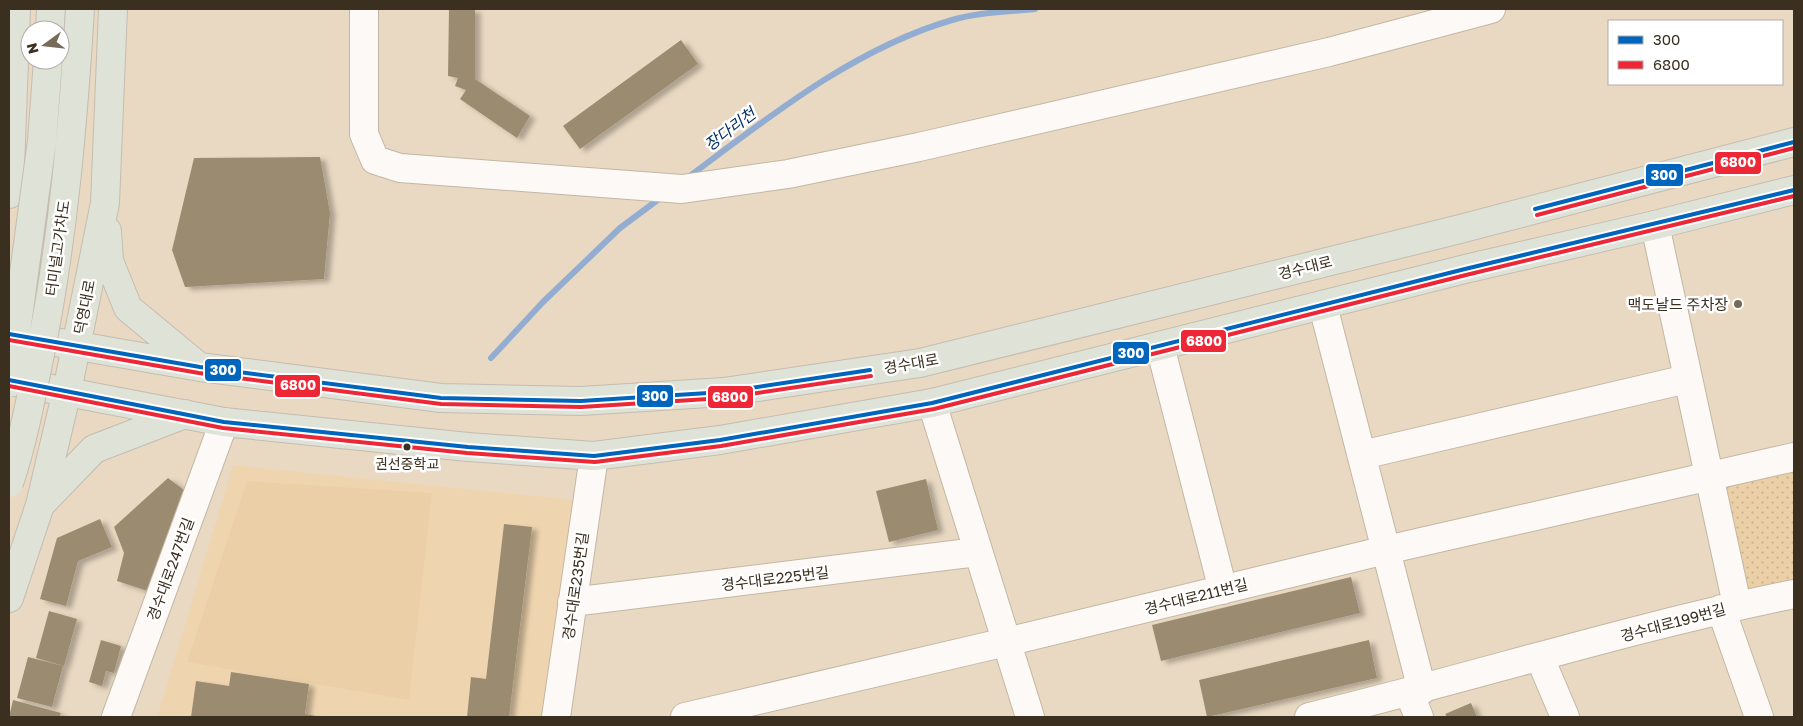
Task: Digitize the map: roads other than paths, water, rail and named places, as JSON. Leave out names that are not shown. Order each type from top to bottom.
[{"type":"main road","points":[[9,194],[16,9]]},
{"type":"main road","name":"터미널고가차도","points":[[9,483],[23,440],[50,306],[72,141],[80,9]]},
{"type":"main road","name":"덕영대로","points":[[9,598],[40,505],[77,346],[105,203],[113,9]]},
{"type":"main road","name":"터미널고가차도","points":[[9,382],[42,141],[47,70]]},
{"type":"main road","name":"경수대로","points":[[9,334],[200,367],[441,398],[581,402],[724,392],[920,363],[1450,232],[1794,142]]},
{"type":"main road","points":[[9,382],[67,390],[224,422],[458,446],[594,456],[720,440],[932,403],[1465,269],[1655,225],[1794,190]]},
{"type":"main road","points":[[105,203],[109,261],[128,308],[200,367]]},
{"type":"main road","points":[[40,505],[94,448],[185,414]]},
{"type":"street","points":[[364,9],[364,134],[375,160],[400,168],[682,189],[788,174],[919,147],[1329,52],[1491,9]]},
{"type":"street","name":"경수대로199번길","points":[[1540,658],[1729,607],[1709,476],[1655,225]]},
{"type":"street","points":[[1323,306],[1386,550],[1417,700]]},
{"type":"street","points":[[1160,346],[1223,590]]},
{"type":"street","points":[[1362,456],[1687,379]]},
{"type":"street","points":[[932,403],[1030,717]]},
{"type":"street","name":"경수대로247번길","points":[[116,717],[224,422]]},
{"type":"street","name":"경수대로235번길","points":[[556,717],[594,456]]},
{"type":"street","points":[[1386,550],[1794,457]]},
{"type":"street","name":"경수대로211번길","points":[[1006,642],[1386,550]]},
{"type":"street","name":"경수대로225번길","points":[[572,602],[978,552]]},
{"type":"street","points":[[1759,717],[1729,607],[1794,594]]},
{"type":"street","points":[[686,717],[1006,642]]},
{"type":"street","points":[[1309,717],[1417,700],[1540,658],[1565,717]]},
{"type":"waterway","name":"장다리천","points":[[687,178],[813,87],[880,48],[962,17],[1035,9]]},
{"type":"waterway","name":"장다리천","points":[[491,358],[543,302],[620,228],[663,196]]},
{"type":"place","name":"맥도날드 주차장","points":[[1738,304]]},
{"type":"place","name":"권선중학교","points":[[407,447]]}]
